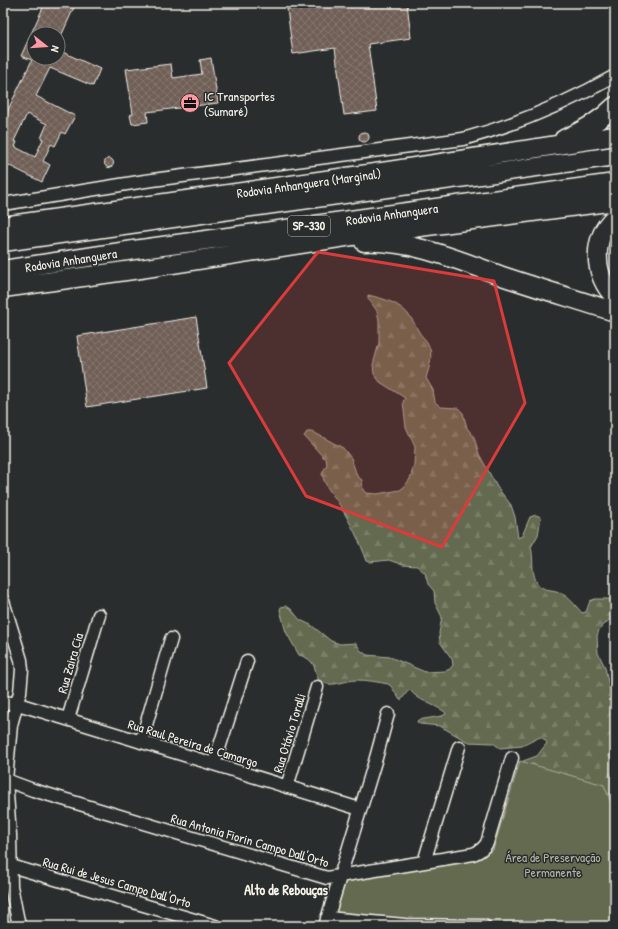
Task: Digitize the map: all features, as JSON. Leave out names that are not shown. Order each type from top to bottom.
[{"type":"highway","points":[[470,158],[555,142],[586,128],[605,116],[615,106]]},
{"type":"highway","name":"Rodovia Anhanguera (Marginal)","points":[[3,226],[389,171],[615,136]]},
{"type":"highway","name":"Rodovia Anhanguera","points":[[3,242],[615,156]]},
{"type":"highway","name":"Rodovia Anhanguera","points":[[3,270],[615,183]]},
{"type":"highway","points":[[3,288],[140,269],[360,234],[615,201]]},
{"type":"highway","points":[[615,217],[608,224],[602,234],[598,252],[598,265],[608,289],[615,297]]},
{"type":"highway","points":[[256,251],[354,242],[377,242],[404,245],[446,256],[615,312]]},
{"type":"street","points":[[3,204],[167,178],[463,139],[498,130],[537,115],[583,94],[615,76]]},
{"type":"street","points":[[3,601],[21,665],[22,681],[18,704],[11,725],[4,780],[8,859],[19,926]]},
{"type":"street","name":"Rua Zaira Cia","points":[[68,720],[99,615]]},
{"type":"street","points":[[140,742],[171,639]]},
{"type":"street","points":[[214,764],[248,661]]},
{"type":"street","name":"Rua Otávio Toralli","points":[[287,787],[317,687]]},
{"type":"street","name":"Rua Raul Pereira de Camargo","points":[[3,702],[18,704],[360,809]]},
{"type":"street","points":[[388,714],[326,922],[484,926]]},
{"type":"street","points":[[424,862],[459,747]]},
{"type":"street","name":"Rua Antonia Fiorin Campo Dall'Orto","points":[[4,780],[327,878],[473,854],[484,848],[487,843],[512,758]]},
{"type":"street","name":"Rua Rui de Jesus Campo Dall'Orto","points":[[8,859],[215,926]]},
{"type":"highlighted area","points":[[318,252],[494,281],[525,403],[442,547],[306,496],[229,363]]},
{"type":"green space","points":[[368,295],[392,302],[397,305],[407,313],[427,342],[430,348],[431,357],[426,378],[433,390],[435,402],[441,407],[458,408],[463,413],[467,428],[474,437],[479,454],[497,487],[511,505],[515,517],[518,538],[522,536],[530,517],[536,515],[541,517],[538,535],[531,547],[534,573],[538,584],[544,589],[560,592],[582,613],[586,612],[590,601],[595,599],[615,599],[615,616],[599,630],[597,636],[598,653],[605,667],[611,697],[615,701],[615,926],[493,926],[483,906],[391,880],[493,841],[500,823],[510,812],[515,777],[518,768],[523,761],[537,756],[547,743],[540,737],[522,746],[500,748],[493,743],[468,742],[440,726],[420,724],[417,722],[418,720],[446,714],[441,709],[417,697],[410,690],[400,700],[388,684],[357,680],[336,684],[323,683],[319,681],[317,677],[314,665],[311,661],[299,655],[286,632],[280,610],[281,607],[286,606],[291,609],[300,620],[311,625],[331,641],[340,644],[356,643],[361,651],[367,655],[390,657],[425,672],[445,671],[450,669],[453,665],[452,659],[440,642],[439,633],[442,617],[435,603],[434,591],[428,584],[425,573],[417,566],[403,565],[389,560],[367,561],[351,525],[325,483],[322,474],[327,464],[326,460],[304,436],[307,432],[313,432],[343,448],[351,458],[357,476],[362,480],[363,490],[366,493],[377,494],[400,490],[410,479],[414,465],[415,447],[406,427],[403,402],[405,398],[380,382],[374,374],[373,365],[379,343],[379,320],[377,311],[368,298]]},
{"type":"green space","name":"Área de Preservação Permanente","points":[[520,761],[604,785],[615,813],[615,926],[495,926],[490,922],[435,922],[335,914],[341,879],[477,858],[493,850]]},
{"type":"building","points":[[45,3],[76,3],[66,26],[35,26]]},
{"type":"building","points":[[331,3],[407,3],[411,38],[368,44],[377,111],[344,115],[335,48],[293,54],[287,9]]},
{"type":"building","points":[[26,45],[26,58],[21,56]]},
{"type":"building","points":[[66,54],[100,69],[93,86],[50,68],[36,96],[75,116],[65,134],[62,132],[55,146],[51,144],[43,161],[50,165],[42,182],[8,165],[3,174],[3,120],[29,66],[66,66]],"holes":[[[27,114],[47,124],[41,138],[43,139],[35,157],[15,147],[17,142],[14,141]]]},
{"type":"building","points":[[211,58],[218,103],[147,112],[148,122],[132,124],[130,115],[133,114],[126,69],[171,64],[173,78],[202,74],[200,60]]},
{"type":"building","points":[[362,132],[366,132],[368,133],[368,141],[362,142],[359,139],[359,135]]},
{"type":"building","points":[[109,158],[114,163],[109,168],[104,163]]},
{"type":"building","points":[[196,317],[207,388],[87,407],[77,336]]},
{"type":"place","name":"IC Transportes (Sumaré)","points":[[190,103]]},
{"type":"district","name":"Alto de Rebouças","points":[[286,890]]}]
